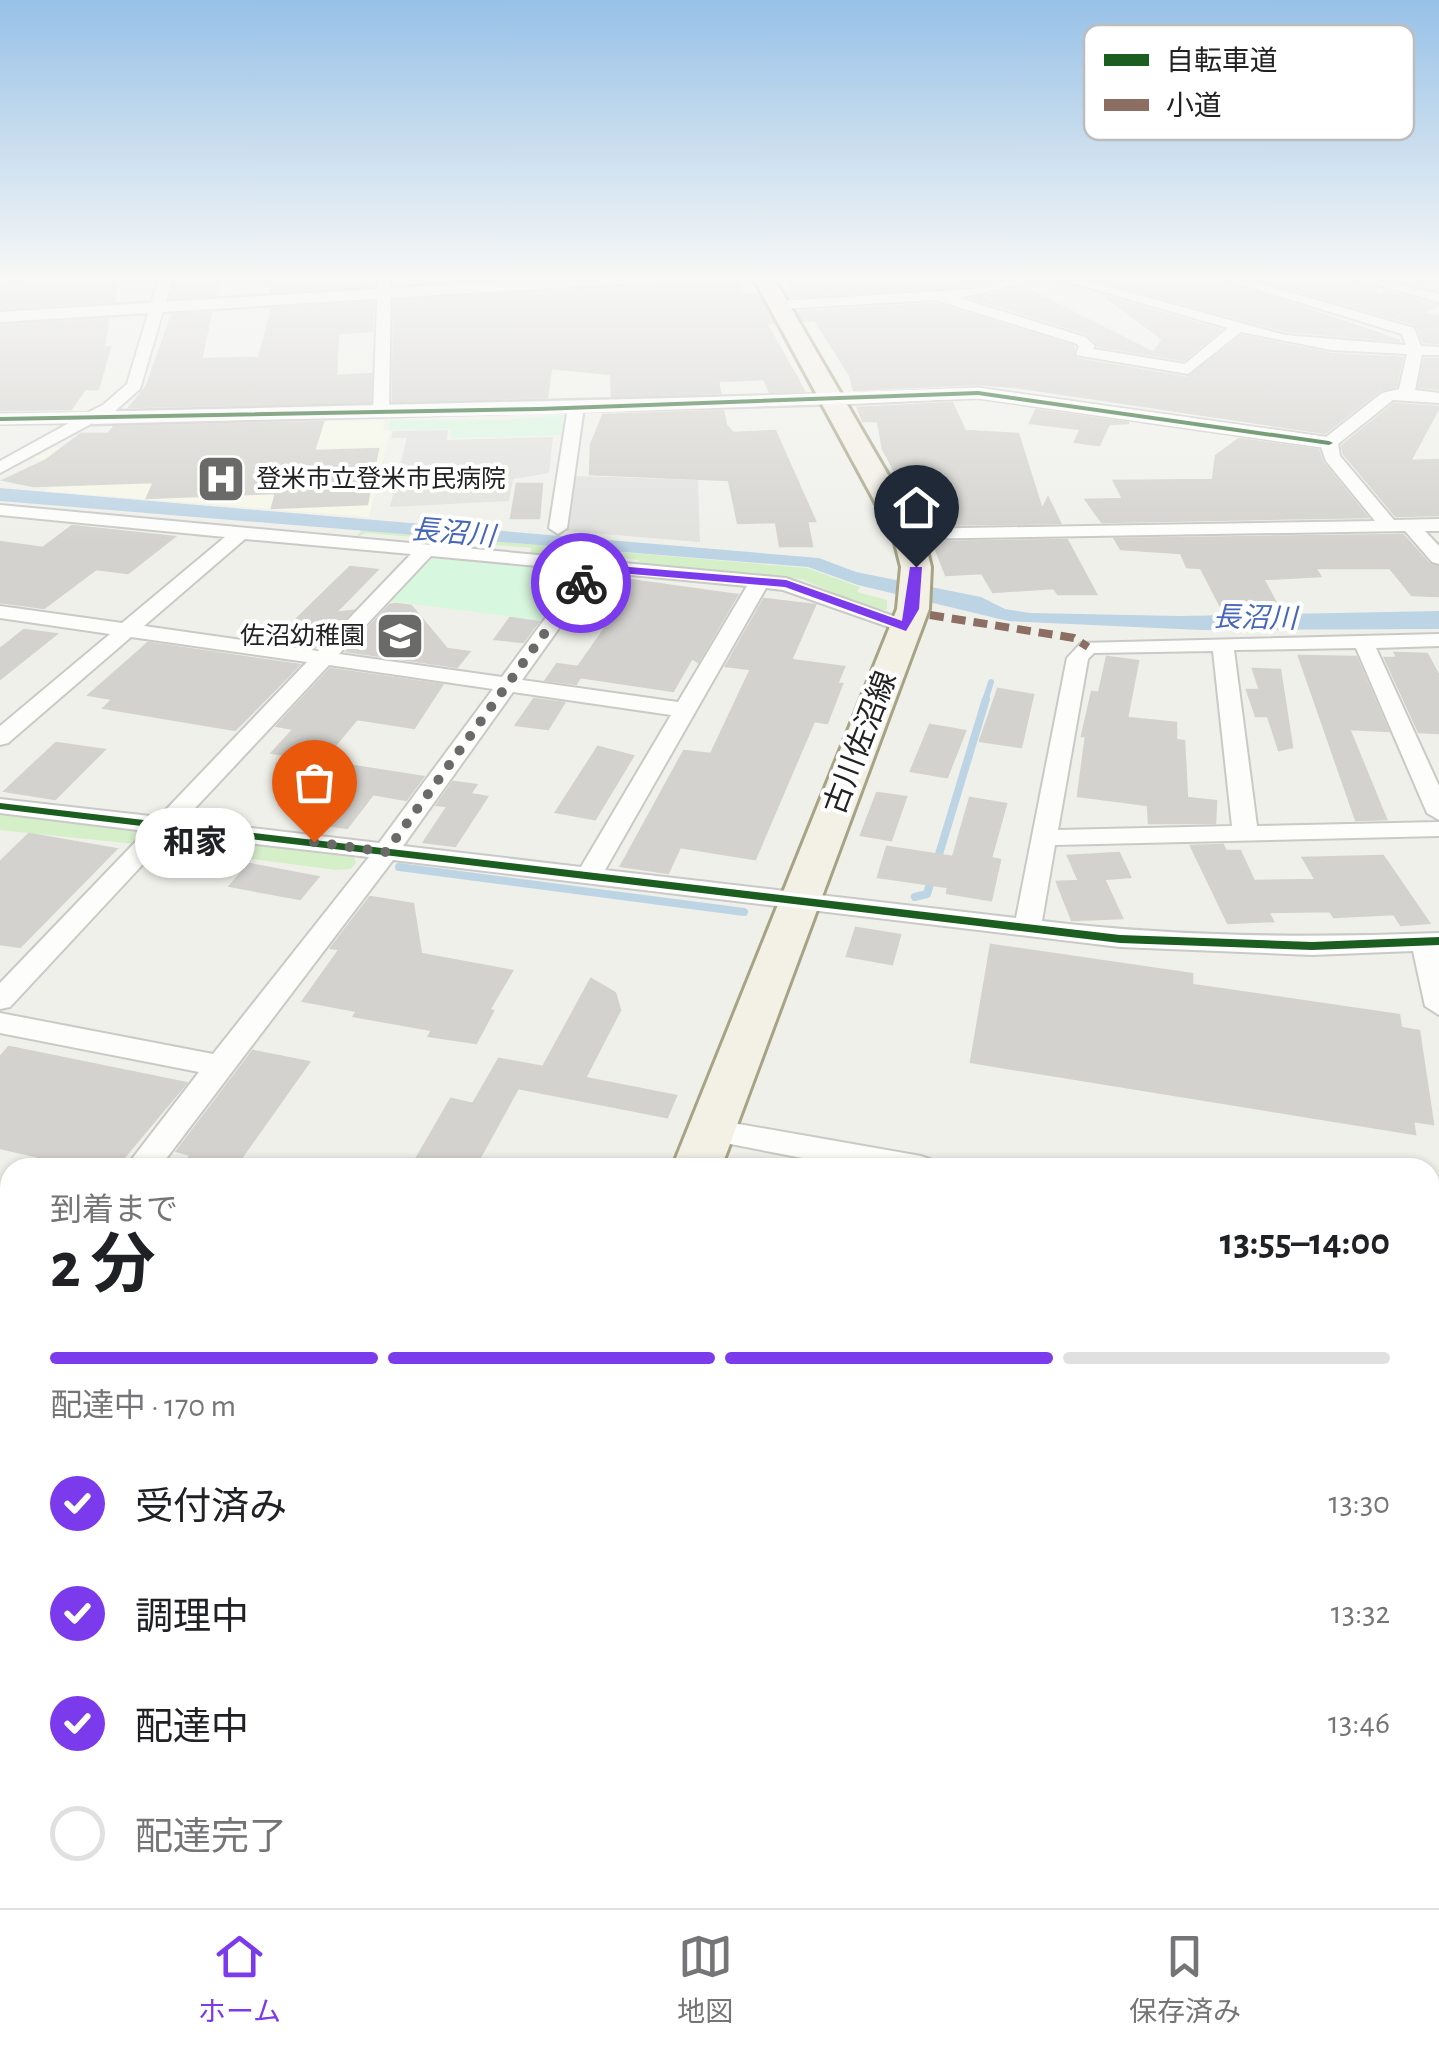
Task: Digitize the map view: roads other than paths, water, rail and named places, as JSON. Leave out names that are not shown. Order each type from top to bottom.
[{"type":"main road","points":[[813,366],[908,534],[912,606]]},
{"type":"main road","name":"古川佐沼線","points":[[703,1149],[912,606]]},
{"type":"street","points":[[0,468],[92,418],[134,386],[140,366]]},
{"type":"street","points":[[381,411],[382,366]]},
{"type":"street","points":[[1406,393],[1412,366]]},
{"type":"street","points":[[0,419],[576,407],[978,393],[1330,443],[1388,396],[1406,393],[1439,398]]},
{"type":"street","points":[[558,528],[576,407]]},
{"type":"street","points":[[1330,443],[1332,457],[1388,525]]},
{"type":"street","points":[[0,510],[760,581],[912,606]]},
{"type":"street","points":[[908,534],[1439,524]]},
{"type":"street","points":[[1410,525],[1439,558]]},
{"type":"street","points":[[0,738],[242,532]]},
{"type":"street","points":[[0,1000],[424,552]]},
{"type":"street","points":[[148,1158],[386,852],[593,568]]},
{"type":"street","points":[[589,876],[760,581]]},
{"type":"street","points":[[0,612],[684,710]]},
{"type":"street","points":[[1363,640],[1439,813]]},
{"type":"street","points":[[1027,929],[1082,653],[1104,644],[1439,640]]},
{"type":"street","points":[[1223,642],[1245,833]]},
{"type":"street","points":[[0,806],[1179,944],[1312,946],[1432,941],[1439,1006]]},
{"type":"street","points":[[1045,838],[1439,829]]},
{"type":"street","points":[[0,1023],[218,1065]]},
{"type":"street","points":[[703,1149],[806,1158]]},
{"type":"water","name":"長沼川","points":[[0,488],[819,558],[856,572],[981,597],[1005,609],[1030,613],[1180,616],[1439,611],[1439,629],[1200,630],[1008,621],[858,585],[808,567],[0,501]]},
{"type":"waterway","points":[[985,701],[991,682]]},
{"type":"waterway","points":[[915,897],[927,894],[986,699]]},
{"type":"waterway","points":[[399,867],[744,912]]},
{"type":"place","name":"登米市立登米市民病院","points":[[221,479]]},
{"type":"place","name":"佐沼幼稚園","points":[[400,636]]},
{"type":"place","name":"和家","points":[[314,842]]}]
